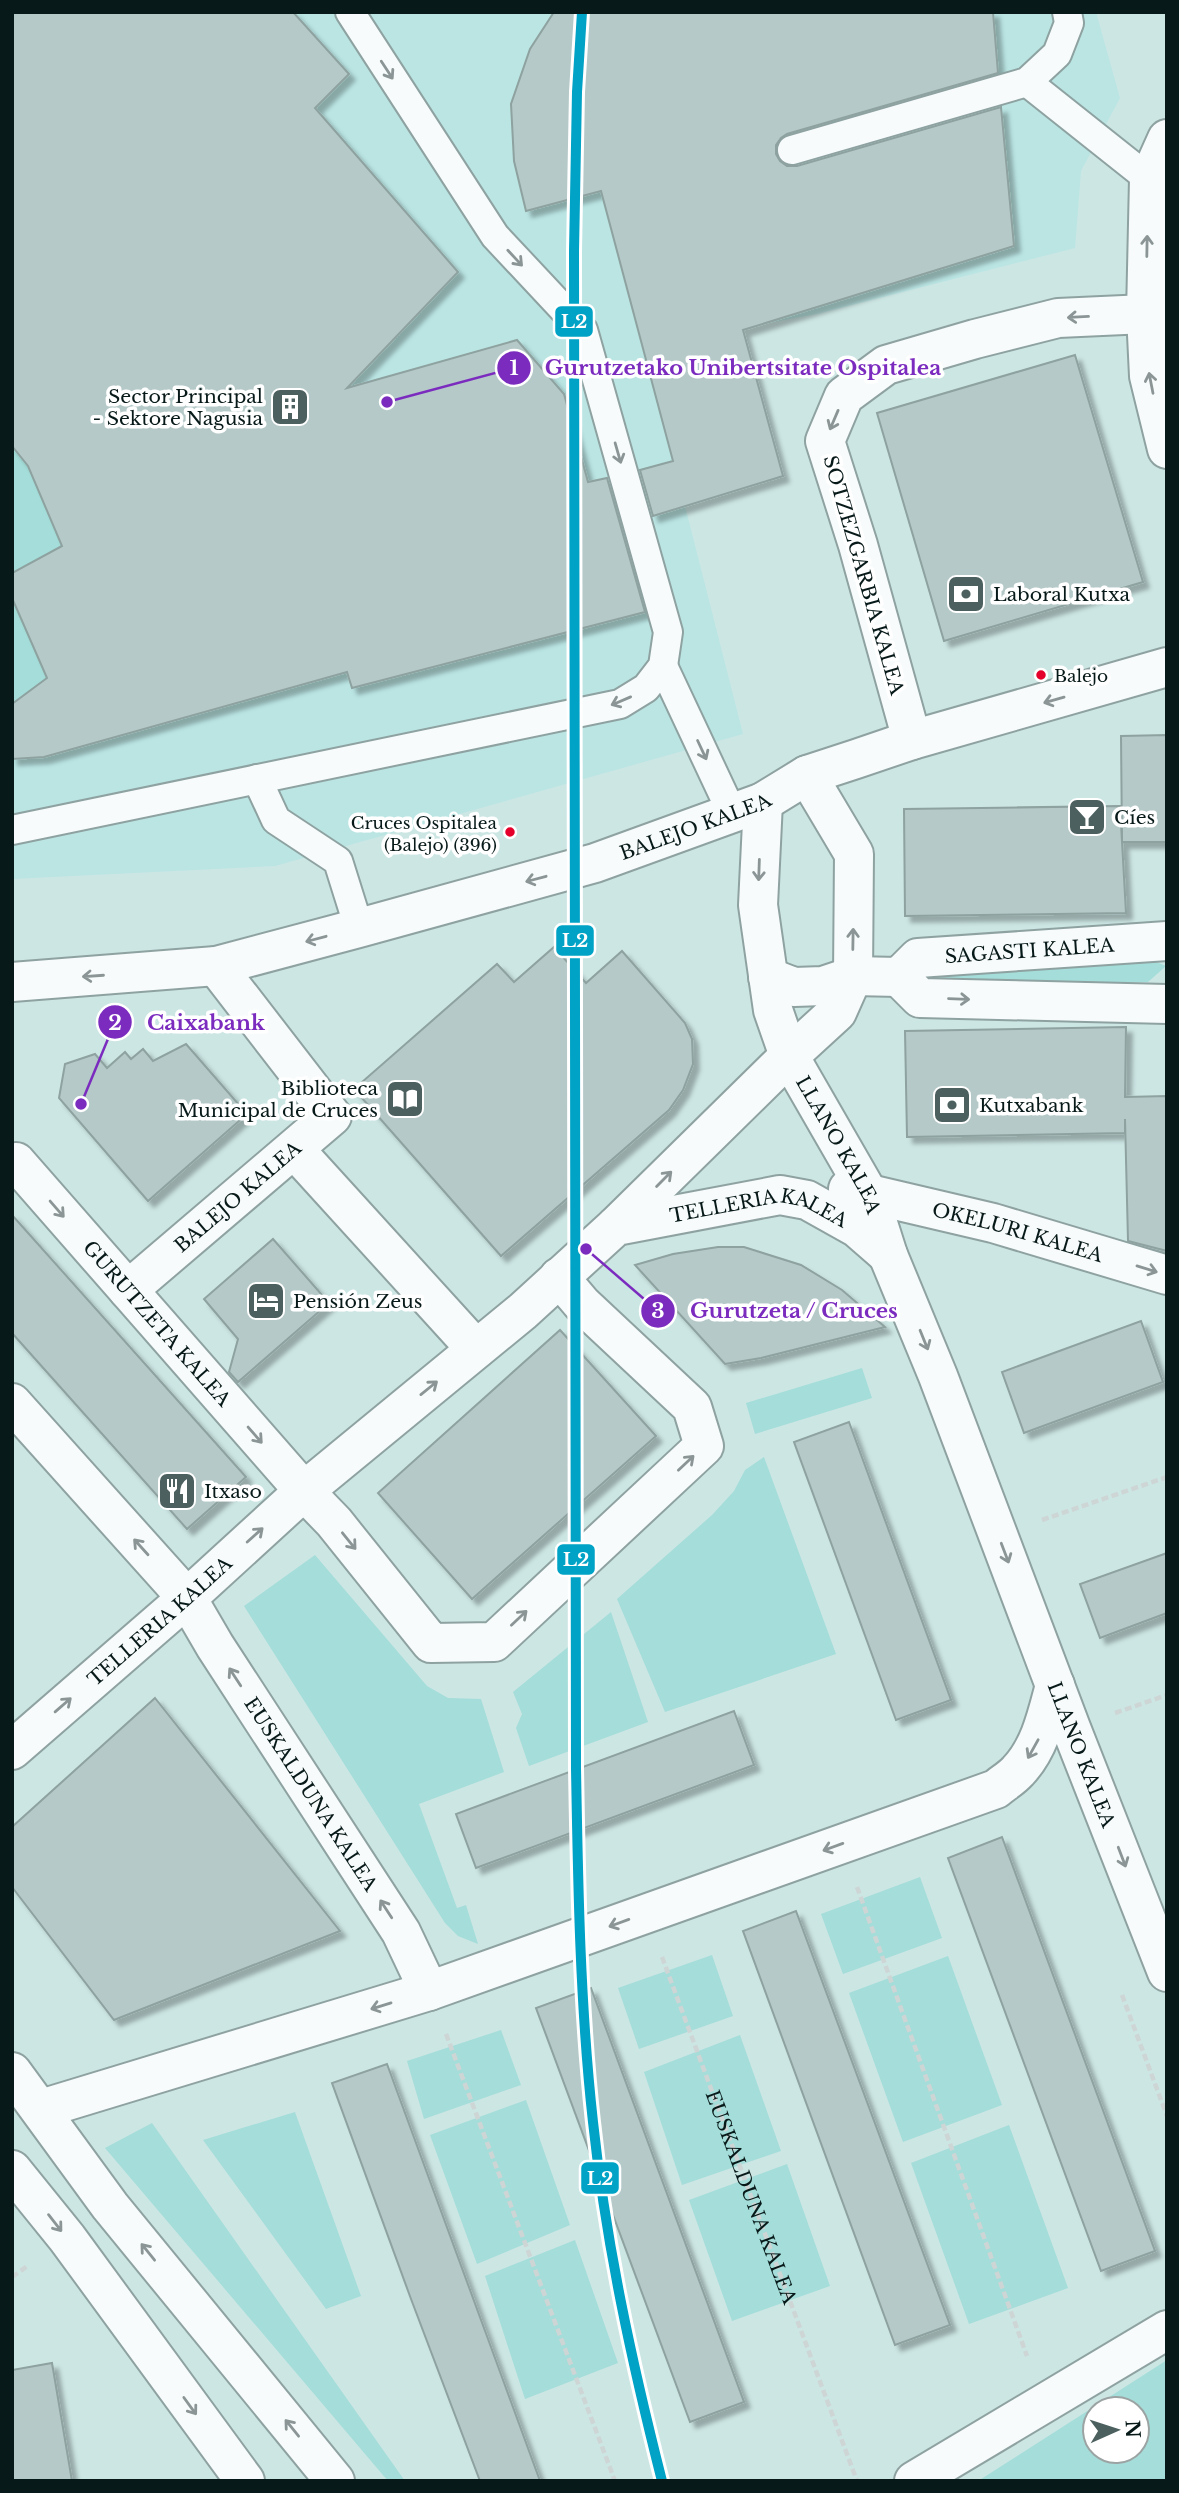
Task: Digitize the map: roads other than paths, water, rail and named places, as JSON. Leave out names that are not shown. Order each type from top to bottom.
[{"type":"street","points":[[1167,139],[1149,179],[1156,315],[1149,376],[1167,449]]},
{"type":"street","name":"SOTZEZGARBIA KALEA","points":[[912,740],[858,545],[825,441],[844,396],[886,365],[975,339],[1058,318],[1156,315]]},
{"type":"street","name":"BALEJO KALEA","points":[[12,982],[216,966],[359,928],[595,863],[747,808],[807,775],[912,740],[1167,667]]},
{"type":"street","name":"LLANO KALEA","points":[[807,775],[854,854],[853,976],[837,1012],[789,1056],[869,1195],[888,1255],[938,1376],[1167,1972]]},
{"type":"street","points":[[747,808],[772,1010],[789,1056]]},
{"type":"street","name":"SAGASTI KALEA","points":[[899,977],[918,958],[1164,940],[1167,942]]},
{"type":"street","name":"BALEJO KALEA","points":[[128,1290],[295,1150],[331,1116],[216,966]]},
{"type":"street","points":[[768,977],[794,987],[823,986],[853,976],[899,977],[920,998],[1167,1004]]},
{"type":"street","name":"TELLERIA KALEA","points":[[12,1750],[187,1598],[304,1491],[523,1311],[616,1227],[789,1056]]},
{"type":"street","points":[[295,1150],[476,1349]]},
{"type":"street","name":"GURUTZETA KALEA","points":[[12,1166],[16,1161],[304,1491]]},
{"type":"street","name":"OKELURI KALEA","points":[[780,1195],[840,1186],[993,1223],[1167,1275]]},
{"type":"street","name":"TELLERIA KALEA","points":[[616,1227],[780,1195],[807,1200],[857,1228],[888,1255]]},
{"type":"street","points":[[304,1491],[334,1522],[431,1643],[494,1642],[704,1446],[692,1406],[582,1304],[559,1277]]},
{"type":"street","points":[[12,1403],[187,1598]]},
{"type":"street","name":"EUSKALDUNA KALEA","points":[[187,1598],[215,1646],[401,1932],[429,1991]]},
{"type":"street","points":[[41,2109],[429,1991],[996,1789],[1018,1772],[1029,1756],[1044,1728],[1055,1685]]},
{"type":"street","points":[[12,2071],[110,2206],[335,2481]]},
{"type":"street","points":[[12,2170],[66,2238],[245,2481]]},
{"type":"street","points":[[914,2481],[1167,2330]]},
{"type":"lane","points":[[12,830],[620,704],[646,688],[663,666],[668,632],[583,330],[495,236],[350,12]]},
{"type":"lane","points":[[792,149],[1027,82],[1057,54],[1069,23],[1067,12]]},
{"type":"lane","points":[[1027,82],[1149,179]]},
{"type":"lane","points":[[663,666],[747,808]]},
{"type":"lane","points":[[257,779],[276,820],[338,861],[359,928]]},
{"type":"place","name":"Gurutzetako Unibertsitate Ospitalea","points":[[387,402]]},
{"type":"place","name":"Sector Principal - Sektore Nagusia","points":[[290,407]]},
{"type":"place","name":"Laboral Kutxa","points":[[966,594]]},
{"type":"place","name":"Balejo","points":[[1041,675]]},
{"type":"place","name":"Cíes","points":[[1087,817]]},
{"type":"place","name":"Cruces Ospitalea (Balejo) (396)","points":[[510,832]]},
{"type":"place","name":"Biblioteca Municipal de Cruces","points":[[405,1099]]},
{"type":"place","name":"Caixabank","points":[[81,1104]]},
{"type":"place","name":"Kutxabank","points":[[952,1105]]},
{"type":"place","name":"Gurutzeta / Cruces","points":[[586,1249]]},
{"type":"place","name":"Pensión Zeus","points":[[266,1301]]},
{"type":"place","name":"Itxaso","points":[[177,1491]]}]
